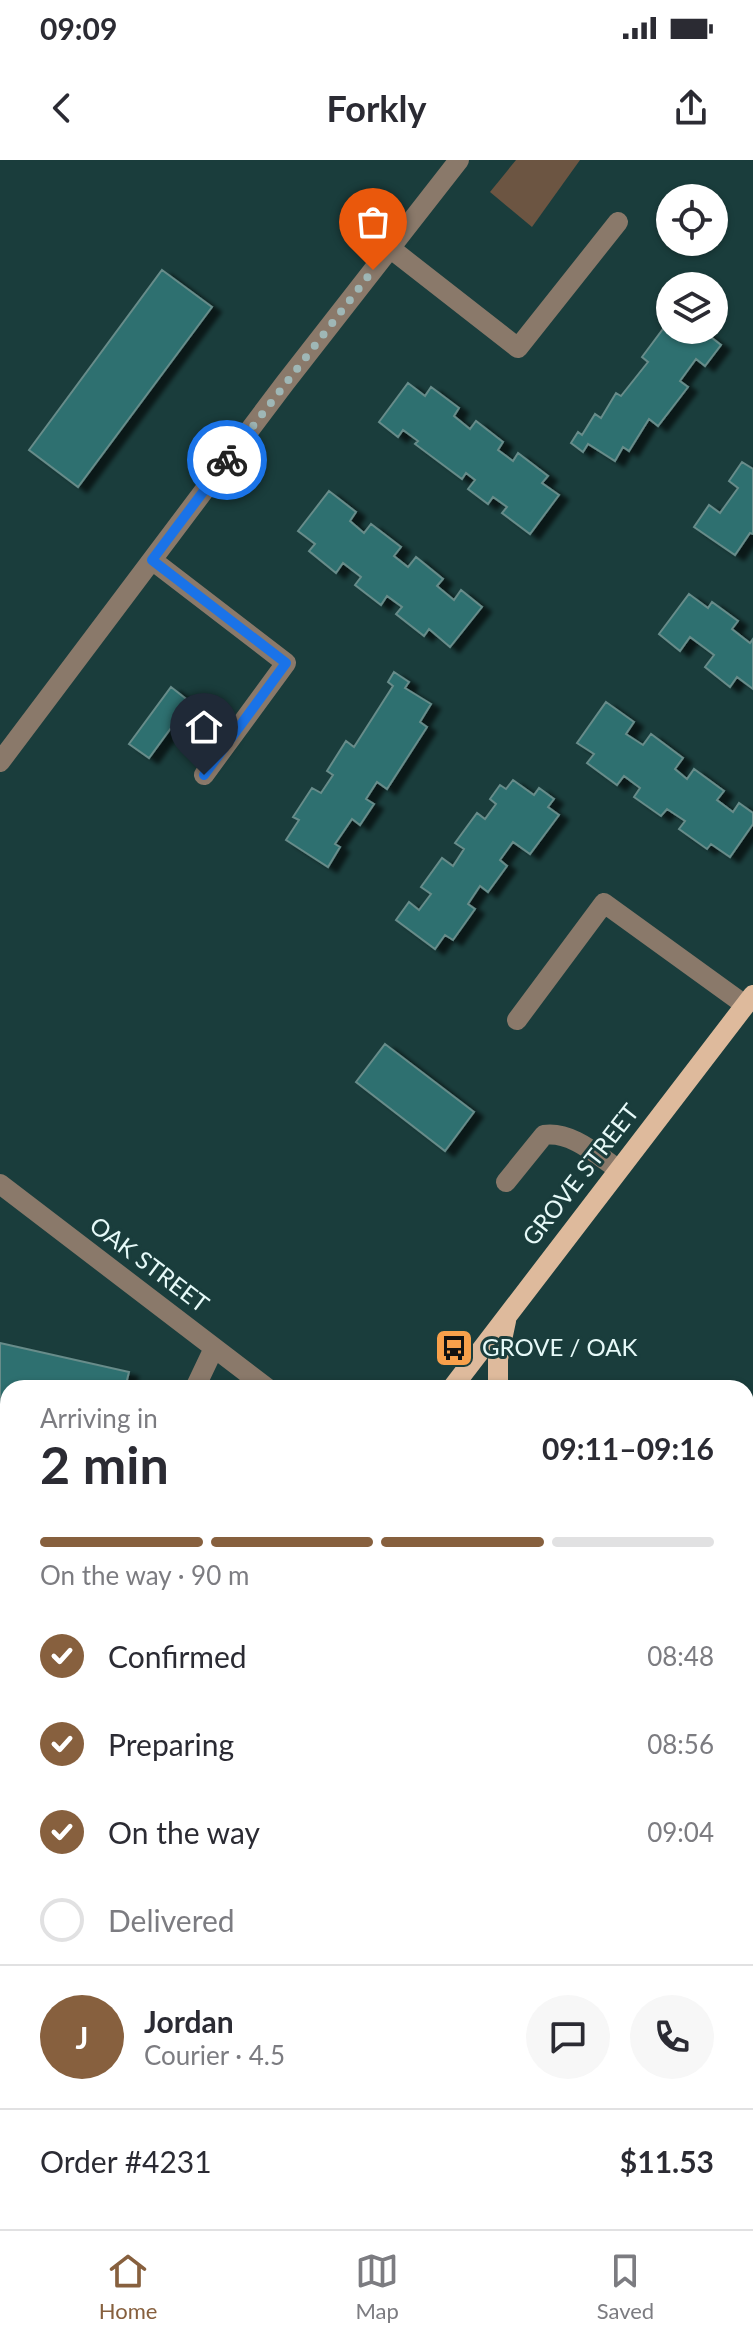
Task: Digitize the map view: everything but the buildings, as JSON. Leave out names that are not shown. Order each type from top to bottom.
[{"type":"main road","name":"GROVE STREET","points":[[458,1380],[749,1000]]},
{"type":"main road","points":[[498,1380],[498,1359],[507,1315]]},
{"type":"street","points":[[0,762],[285,383],[459,160]]},
{"type":"street","points":[[390,248],[518,348],[618,222]]},
{"type":"street","points":[[152,560],[286,663],[204,775]]},
{"type":"street","points":[[517,1020],[604,903],[749,1000]]},
{"type":"street","points":[[506,1182],[544,1135],[556,1133],[618,1169]]},
{"type":"street","name":"OAK STREET","points":[[0,1184],[256,1380]]},
{"type":"street","points":[[199,1380],[214,1348]]},
{"type":"shaded area","points":[[516,160],[580,160],[532,227],[490,192]]},
{"type":"way so far","points":[[227,460],[373,270]]},
{"type":"place","name":"GROVE / OAK","points":[[454,1348]]},
{"type":"route","points":[[204,775],[286,663],[152,560],[227,460]]}]
